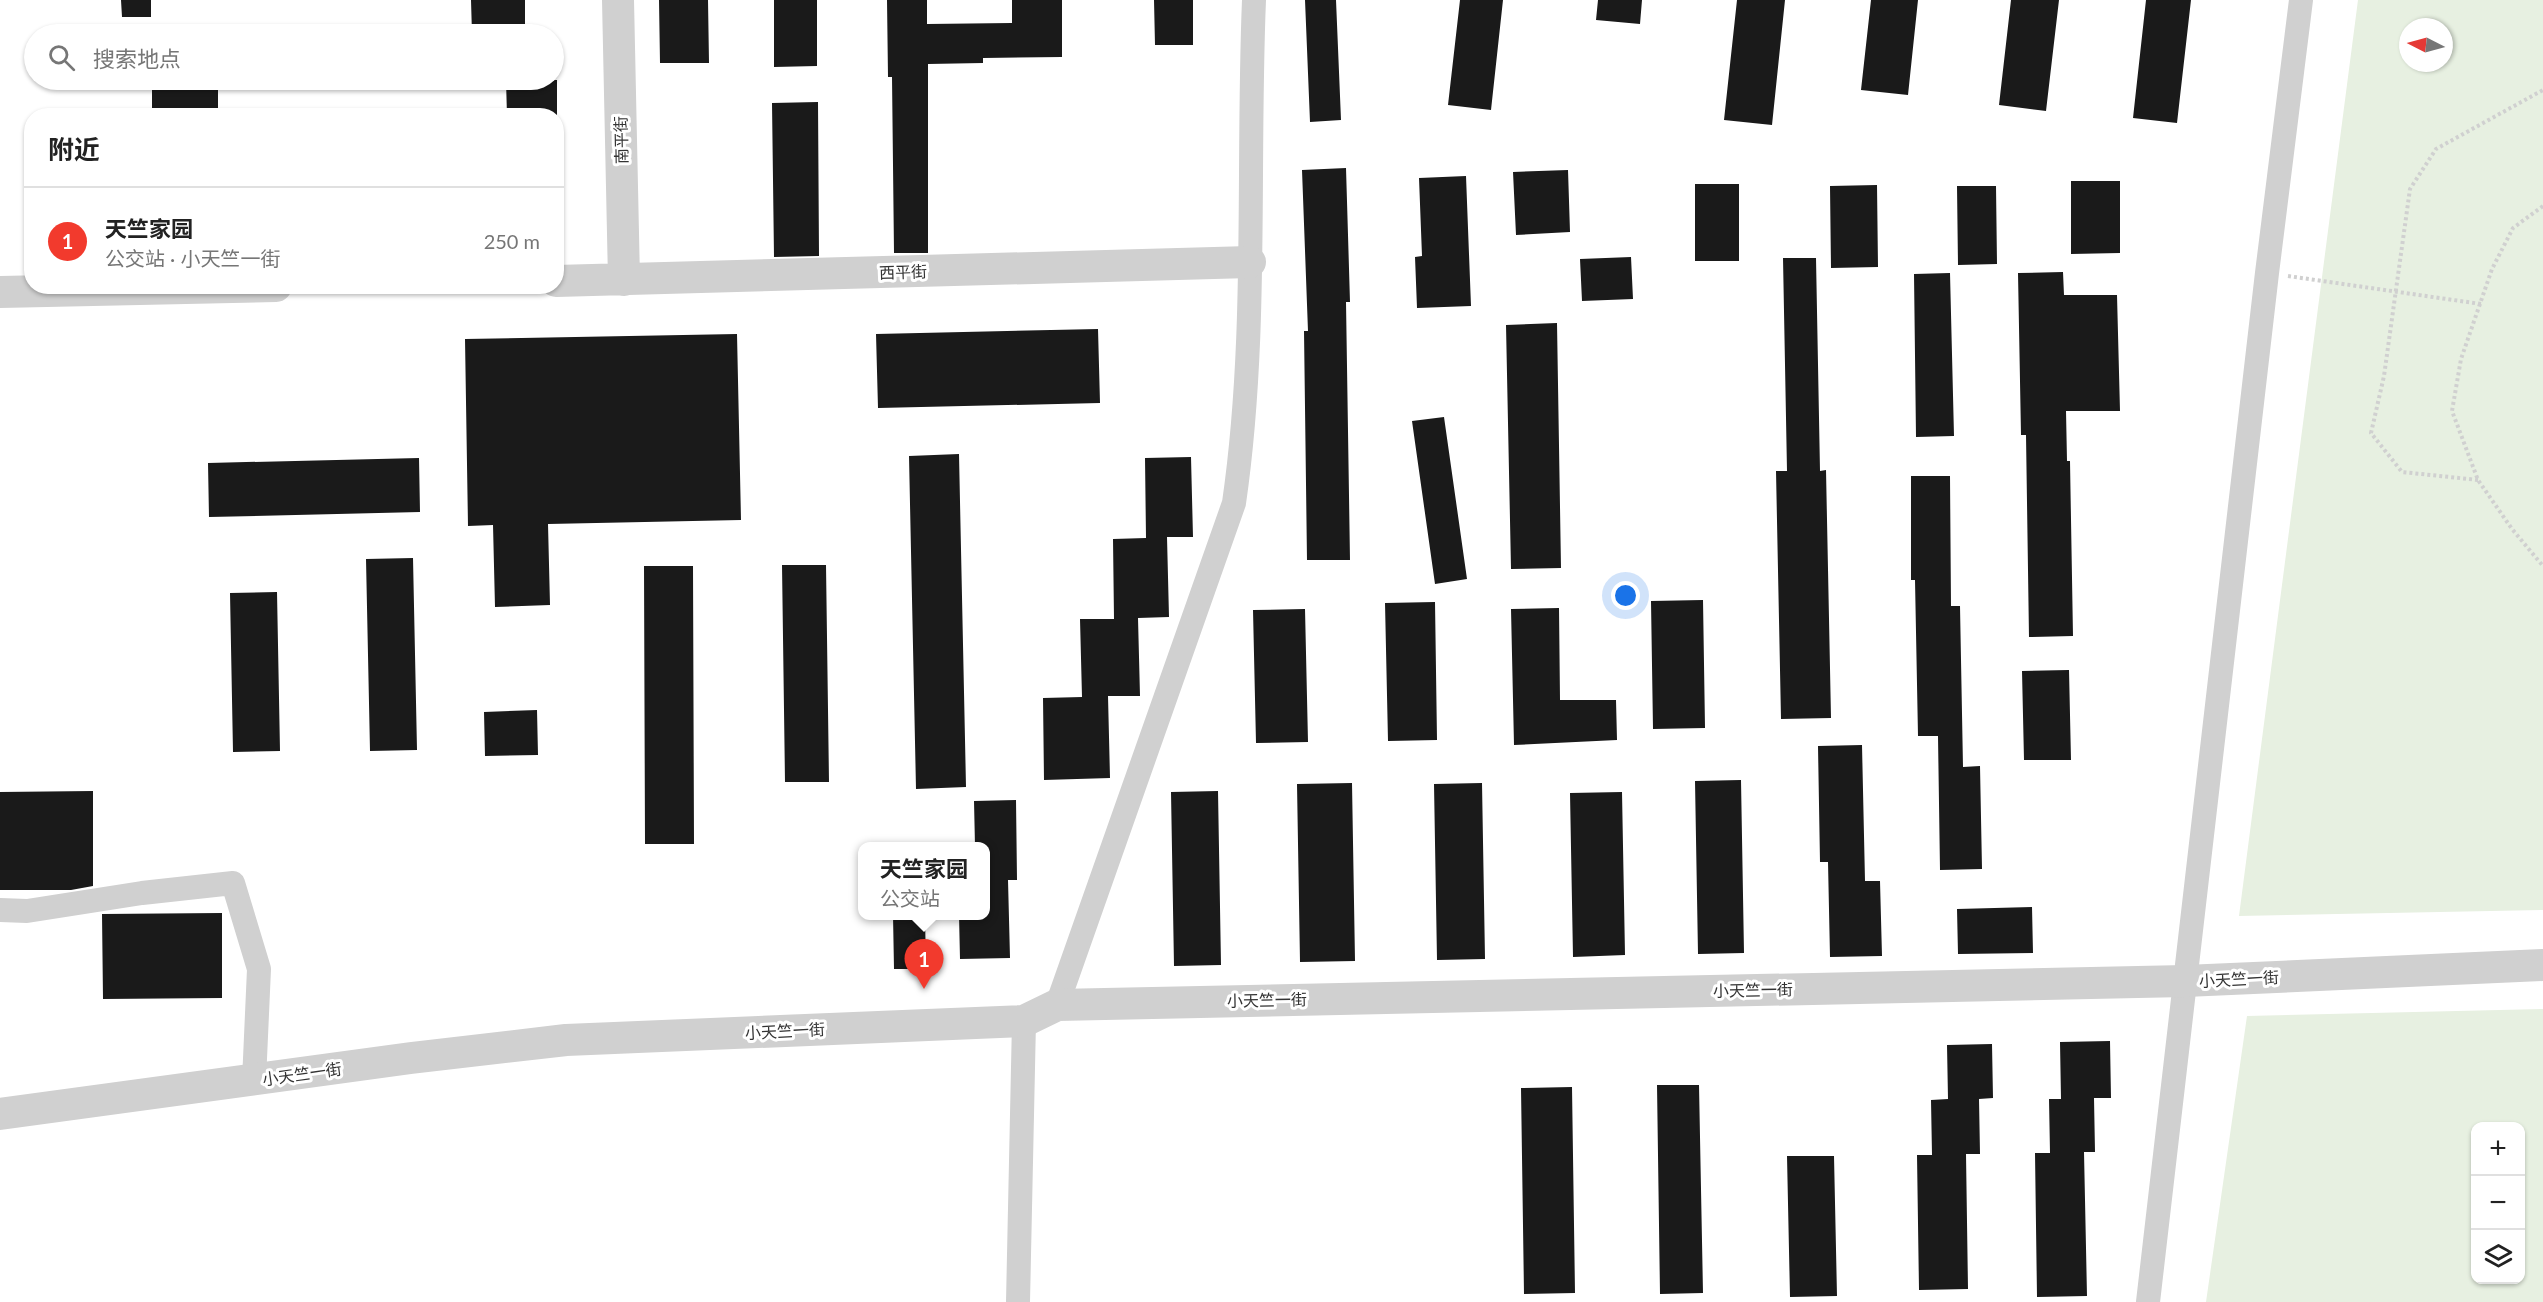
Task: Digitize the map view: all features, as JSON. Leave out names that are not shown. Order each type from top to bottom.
[{"type":"street","name":"南平街","points":[[618,0],[624,280]]},
{"type":"street","points":[[1057,1005],[1234,503],[1242,446],[1250,262],[1254,0]]},
{"type":"street","points":[[2148,1302],[2267,273],[2301,0]]},
{"type":"street","name":"西平街","points":[[564,281],[1250,262]]},
{"type":"street","points":[[0,292],[24,291]]},
{"type":"street","points":[[0,910],[27,911],[142,893],[233,883],[259,969],[254,1081]]},
{"type":"street","name":"小天竺一街","points":[[0,1114],[411,1058],[566,1040],[1024,1020],[1057,1005],[2185,981],[2543,965]]},
{"type":"street","points":[[1018,1302],[1024,1020]]},
{"type":"path","points":[[2478,480],[2402,472],[2371,433],[2384,376],[2410,189],[2436,149],[2543,90]]},
{"type":"path","points":[[2543,206],[2513,228],[2492,269],[2461,359],[2452,411],[2478,480],[2512,529],[2543,566]]},
{"type":"path","points":[[2267,273],[2481,304]]},
{"type":"green space","points":[[2358,0],[2543,0],[2543,910],[2239,916]]},
{"type":"green space","points":[[2543,1009],[2543,1302],[2206,1302],[2247,1016]]},
{"type":"building","points":[[121,0],[151,0],[151,17],[122,17]]},
{"type":"building","points":[[471,0],[525,0],[525,24],[472,24]]},
{"type":"building","points":[[659,0],[708,0],[709,63],[660,63]]},
{"type":"building","points":[[774,0],[817,0],[817,66],[774,67]]},
{"type":"building","points":[[887,0],[927,0],[927,24],[1012,23],[1012,0],[1062,0],[1062,57],[983,58],[983,63],[928,64],[928,253],[894,253],[892,77],[888,77]]},
{"type":"building","points":[[1154,0],[1193,0],[1193,45],[1155,45]]},
{"type":"building","points":[[1305,0],[1336,0],[1341,120],[1310,122]]},
{"type":"building","points":[[1460,0],[1503,0],[1491,110],[1448,105]]},
{"type":"building","points":[[1598,0],[1642,0],[1640,24],[1596,20]]},
{"type":"building","points":[[1737,0],[1785,0],[1772,125],[1724,120]]},
{"type":"building","points":[[1871,0],[1918,0],[1908,95],[1861,90]]},
{"type":"building","points":[[2011,0],[2059,0],[2046,111],[1999,105]]},
{"type":"building","points":[[2146,0],[2191,0],[2177,123],[2133,118]]},
{"type":"building","points":[[152,90],[218,90],[218,108],[152,108]]},
{"type":"building","points":[[506,90],[557,90],[557,108],[507,108]]},
{"type":"building","points":[[818,102],[819,256],[774,257],[772,103]]},
{"type":"building","points":[[1346,168],[1350,302],[1346,302],[1350,560],[1307,560],[1304,331],[1308,331],[1302,170]]},
{"type":"building","points":[[1568,170],[1570,232],[1516,235],[1513,172]]},
{"type":"building","points":[[1466,176],[1471,306],[1417,308],[1415,257],[1422,256],[1419,178]]},
{"type":"building","points":[[2071,181],[2120,181],[2120,253],[2071,254]]},
{"type":"building","points":[[1695,184],[1739,184],[1739,261],[1695,261]]},
{"type":"building","points":[[1877,185],[1878,267],[1831,268],[1830,186]]},
{"type":"building","points":[[1957,186],[1996,186],[1997,264],[1958,265]]},
{"type":"building","points":[[1631,257],[1633,299],[1582,301],[1580,259]]},
{"type":"building","points":[[1783,258],[1816,258],[1820,471],[1826,470],[1831,718],[1781,719],[1776,471],[1787,471]]},
{"type":"building","points":[[2063,272],[2064,295],[2117,295],[2120,411],[2066,411],[2067,461],[2070,461],[2073,636],[2029,637],[2026,435],[2021,435],[2018,273]]},
{"type":"building","points":[[1950,273],[1954,436],[1916,437],[1914,274]]},
{"type":"building","points":[[1557,323],[1561,568],[1511,569],[1506,325]]},
{"type":"building","points":[[1098,329],[1100,403],[878,408],[876,334]]},
{"type":"building","points":[[737,334],[741,520],[548,524],[550,605],[495,607],[493,525],[468,526],[465,339]]},
{"type":"building","points":[[1444,417],[1467,579],[1435,584],[1412,421]]},
{"type":"building","points":[[959,454],[966,787],[916,789],[909,456]]},
{"type":"building","points":[[1191,457],[1193,537],[1167,537],[1169,617],[1138,618],[1140,696],[1108,696],[1110,778],[1044,780],[1043,698],[1082,697],[1080,619],[1114,619],[1113,539],[1146,538],[1145,458]]},
{"type":"building","points":[[419,458],[420,512],[209,517],[208,463]]},
{"type":"building","points":[[1911,476],[1950,476],[1951,606],[1960,606],[1963,767],[1980,766],[1982,869],[1940,870],[1938,736],[1918,736],[1915,580],[1911,580]]},
{"type":"building","points":[[413,558],[417,750],[370,751],[366,559]]},
{"type":"building","points":[[782,565],[826,565],[829,782],[785,782]]},
{"type":"building","points":[[644,566],[693,566],[694,844],[645,844]]},
{"type":"building","points":[[277,592],[280,751],[233,752],[230,593]]},
{"type":"building","points":[[1703,600],[1705,728],[1653,729],[1651,601]]},
{"type":"building","points":[[1435,602],[1437,740],[1388,741],[1385,603]]},
{"type":"building","points":[[1559,608],[1560,700],[1616,700],[1617,740],[1514,745],[1511,609]]},
{"type":"building","points":[[1305,609],[1308,742],[1256,743],[1253,610]]},
{"type":"building","points":[[2069,670],[2071,760],[2024,760],[2022,671]]},
{"type":"building","points":[[537,710],[538,755],[485,756],[484,712]]},
{"type":"building","points":[[1862,745],[1865,881],[1880,881],[1882,956],[1830,957],[1828,862],[1820,862],[1818,746]]},
{"type":"building","points":[[1741,780],[1744,953],[1698,954],[1695,781]]},
{"type":"building","points":[[1352,783],[1355,961],[1300,962],[1297,784]]},
{"type":"building","points":[[1482,783],[1485,959],[1437,960],[1434,784]]},
{"type":"building","points":[[93,791],[93,886],[71,890],[0,890],[0,792]]},
{"type":"building","points":[[1218,791],[1221,965],[1174,966],[1171,792]]},
{"type":"building","points":[[1622,792],[1625,955],[1573,957],[1570,793]]},
{"type":"building","points":[[1016,800],[1017,880],[1008,880],[1010,958],[960,959],[959,920],[990,920],[990,842],[975,842],[974,801]]},
{"type":"building","points":[[2032,907],[2033,953],[1958,954],[1957,909]]},
{"type":"building","points":[[222,913],[222,998],[103,999],[102,914]]},
{"type":"building","points":[[893,920],[925,920],[926,969],[894,969]]},
{"type":"building","points":[[2110,1041],[2111,1098],[2094,1098],[2095,1152],[2084,1152],[2087,1296],[2037,1297],[2035,1153],[2050,1153],[2049,1099],[2061,1099],[2060,1042]]},
{"type":"building","points":[[1992,1044],[1993,1098],[1979,1099],[1980,1154],[1966,1154],[1968,1289],[1919,1290],[1917,1155],[1932,1155],[1931,1100],[1948,1099],[1947,1045]]},
{"type":"building","points":[[1657,1085],[1699,1085],[1703,1293],[1660,1294]]},
{"type":"building","points":[[1572,1087],[1575,1293],[1524,1294],[1521,1088]]},
{"type":"building","points":[[1787,1156],[1834,1156],[1837,1296],[1790,1297]]},
{"type":"place","name":"天竺家园","points":[[924,989]]}]
